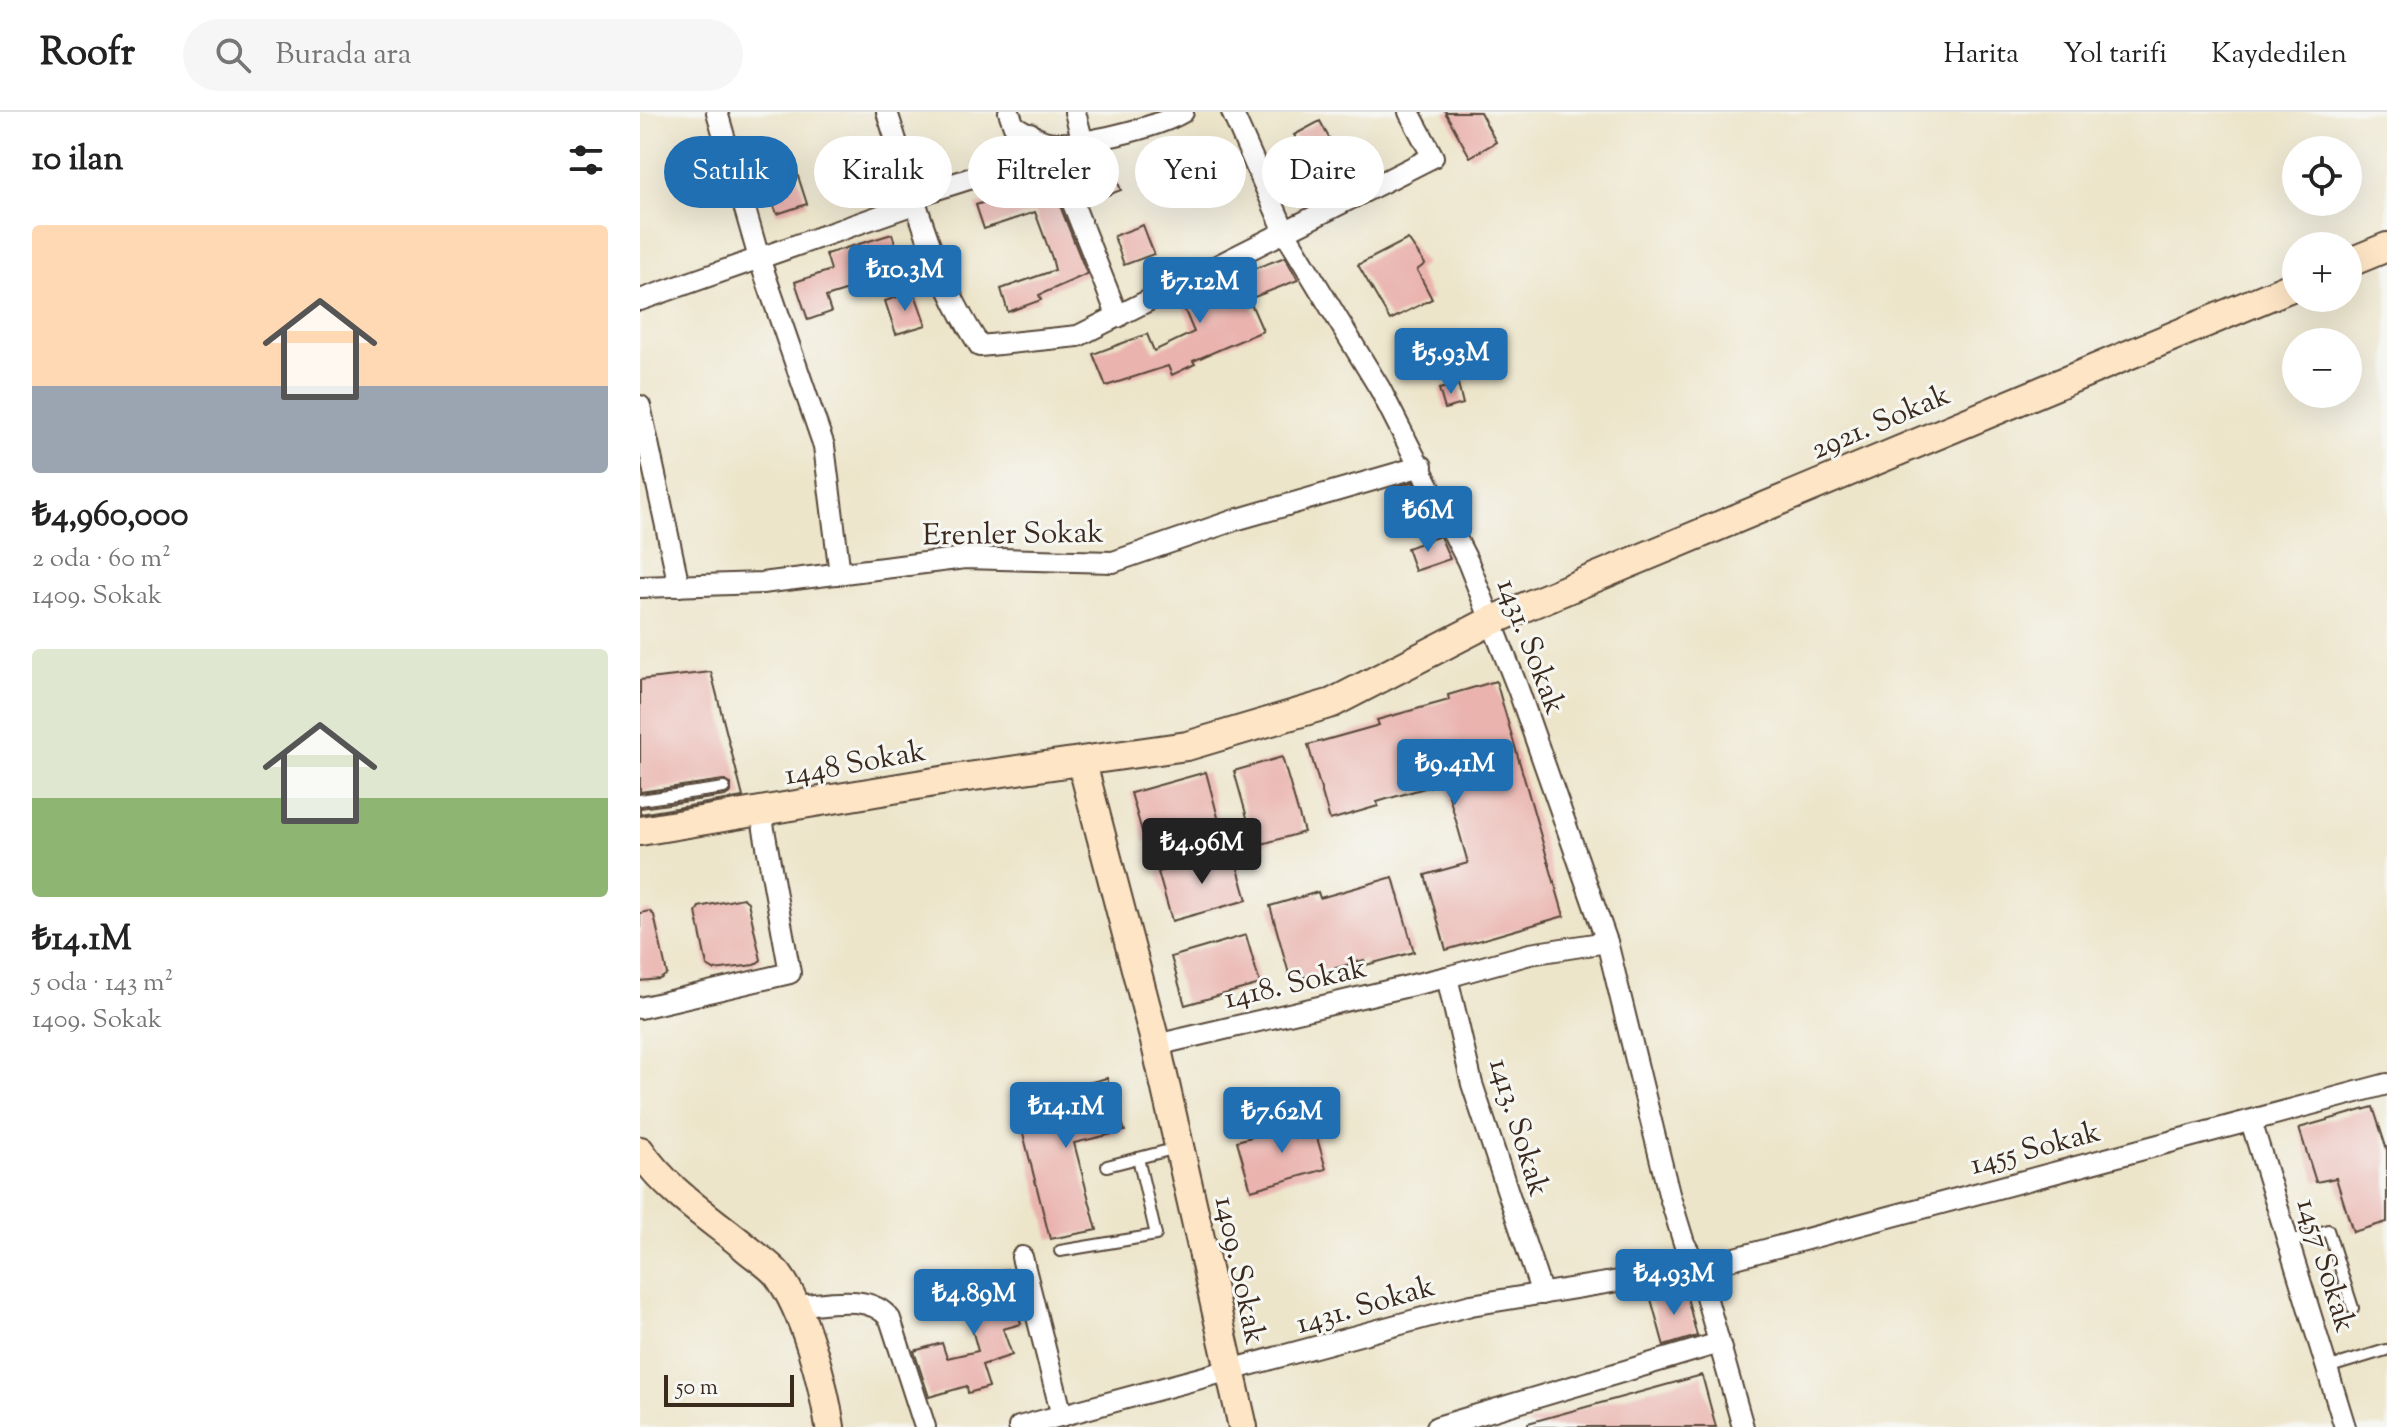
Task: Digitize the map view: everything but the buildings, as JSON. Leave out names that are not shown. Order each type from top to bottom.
[{"type":"street","points":[[717,112],[759,258],[824,446],[840,574]]},
{"type":"street","points":[[887,112],[895,136]]},
{"type":"street","points":[[1009,112],[1014,126],[1035,136]]},
{"type":"street","points":[[1075,112],[1081,136]]},
{"type":"street","points":[[1098,136],[1164,124],[1183,112]]},
{"type":"street","name":"1431. Sokak","points":[[1232,112],[1286,234],[1422,466],[1468,562],[1491,621],[1607,942],[1669,1194],[1684,1243],[1698,1268],[1743,1427]]},
{"type":"street","points":[[919,208],[956,310],[980,346],[1078,336],[1286,234],[1433,157],[1409,112]]},
{"type":"street","points":[[640,300],[894,208]]},
{"type":"street","points":[[1070,208],[1118,317]]},
{"type":"street","points":[[2362,257],[2387,247]]},
{"type":"street","name":"2921. Sokak","points":[[1082,763],[1187,746],[1332,703],[1491,621],[2282,291]]},
{"type":"street","points":[[640,406],[679,586]]},
{"type":"street","name":"Erenler Sokak","points":[[640,587],[762,583],[965,558],[1113,562],[1235,520],[1422,466]]},
{"type":"street","name":"1448 Sokak","points":[[640,831],[953,779],[1082,763]]},
{"type":"street","name":"1409. Sokak","points":[[1082,763],[1156,1045],[1229,1372]]},
{"type":"street","points":[[640,1008],[790,973],[761,813]]},
{"type":"street","points":[[1447,977],[1530,954],[1607,942]]},
{"type":"street","name":"1418. Sokak","points":[[1156,1045],[1447,977]]},
{"type":"street","name":"1413. Sokak","points":[[1447,977],[1472,1084],[1542,1294]]},
{"type":"street","name":"1455 Sokak","points":[[1542,1294],[1698,1268],[2387,1084]]},
{"type":"street","name":"1457 Sokak","points":[[2251,1121],[2345,1427]]},
{"type":"street","points":[[643,1160],[777,1274],[794,1306],[825,1395],[830,1427]]},
{"type":"street","points":[[1022,1257],[1062,1416]]},
{"type":"street","name":"1431. Sokak","points":[[1019,1427],[1471,1305],[1542,1294]]},
{"type":"street","points":[[794,1306],[866,1303],[880,1306],[890,1319],[925,1427]]},
{"type":"street","points":[[1437,1427],[1719,1343]]},
{"type":"street","points":[[1229,1372],[1243,1427]]},
{"type":"lane","points":[[640,800],[724,788]]},
{"type":"lane","points":[[1107,1166],[1179,1148]]},
{"type":"lane","points":[[1060,1251],[1156,1235],[1138,1158]]},
{"type":"lane","points":[[2288,1243],[2328,1230],[2353,1308]]},
{"type":"lane","points":[[2327,1368],[2386,1350]]}]
